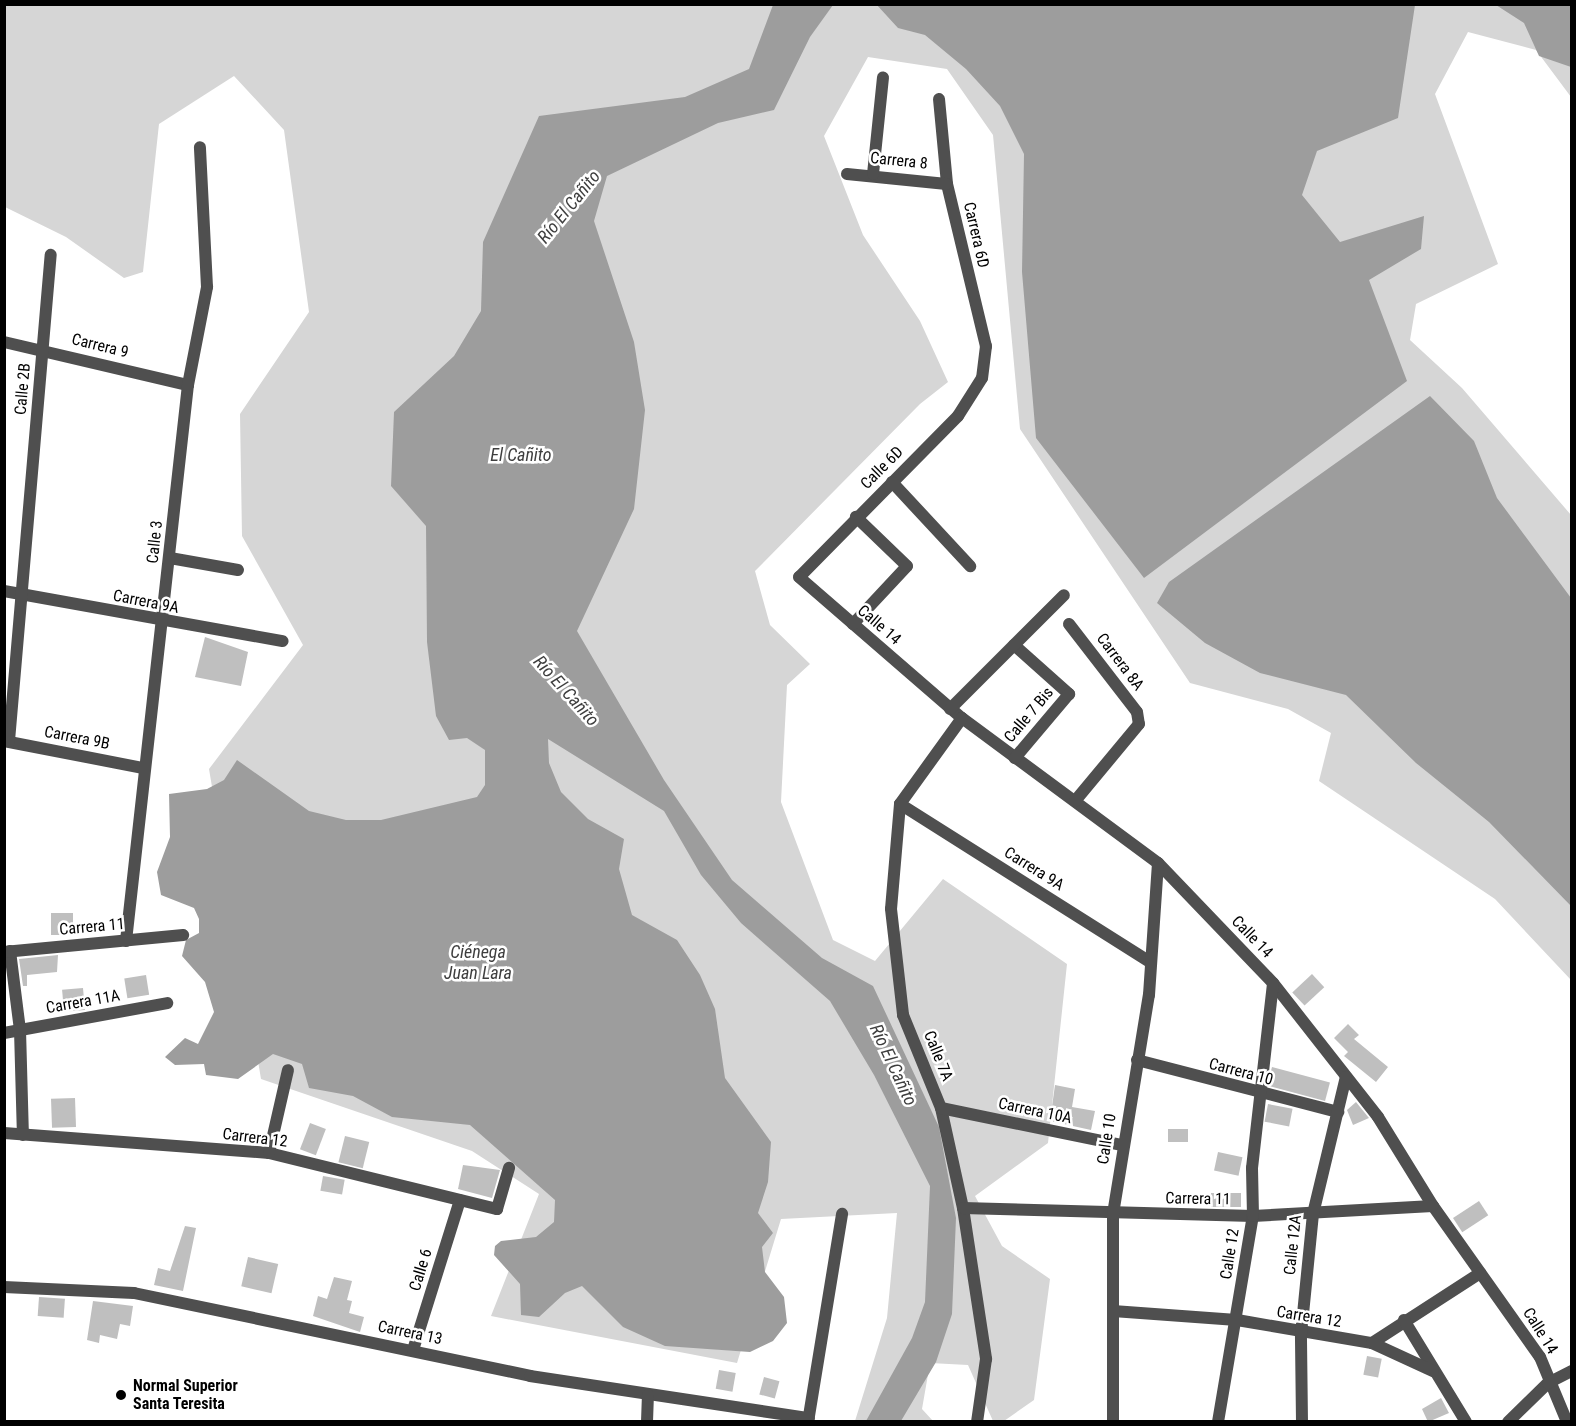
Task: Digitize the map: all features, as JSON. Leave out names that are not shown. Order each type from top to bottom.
[{"type":"street","points":[[873,174],[884,78]]},
{"type":"street","name":"Carrera 6D","points":[[939,99],[947,184],[986,346],[982,378]]},
{"type":"street","name":"Calle 3","points":[[126,941],[143,768],[164,623],[188,385],[207,287],[201,147]]},
{"type":"street","name":"Carrera 8","points":[[847,174],[873,174],[947,184]]},
{"type":"street","name":"Calle 2B","points":[[7,741],[51,255]]},
{"type":"street","name":"Carrera 9","points":[[4,342],[43,349],[188,385]]},
{"type":"street","name":"Calle 6D","points":[[799,577],[958,416],[982,378]]},
{"type":"street","points":[[892,482],[970,566]]},
{"type":"street","points":[[853,624],[907,566],[856,518]]},
{"type":"street","points":[[170,558],[238,570]]},
{"type":"street","name":"Calle 14","points":[[799,577],[950,709],[1158,863],[1273,983],[1346,1077],[1433,1206],[1540,1357],[1548,1383],[1567,1422]]},
{"type":"street","name":"Carrera 9A","points":[[4,591],[164,623],[283,641]]},
{"type":"street","points":[[950,709],[1064,595]]},
{"type":"street","name":"Carrera 8A","points":[[1069,624],[1107,669],[1139,724],[1075,801]]},
{"type":"street","name":"Calle 7 Bis","points":[[1014,645],[1069,694],[1015,758]]},
{"type":"street","points":[[900,804],[962,718]]},
{"type":"street","name":"Carrera 9B","points":[[7,741],[143,768]]},
{"type":"street","name":"Carrera 9A","points":[[900,804],[1150,962]]},
{"type":"street","name":"Calle 7A","points":[[900,804],[891,909],[903,1015],[941,1108],[963,1208],[986,1359],[977,1422]]},
{"type":"street","name":"Calle 10","points":[[1113,1422],[1113,1214],[1150,962],[1158,863]]},
{"type":"street","name":"Carrera 11","points":[[7,951],[183,935]]},
{"type":"street","points":[[7,951],[20,1030],[23,1135]]},
{"type":"street","name":"Calle 12","points":[[1218,1422],[1253,1216],[1261,1095],[1273,983]]},
{"type":"street","name":"Carrera 11A","points":[[4,1033],[167,1004]]},
{"type":"street","name":"Carrera 10","points":[[1137,1060],[1261,1095],[1338,1112]]},
{"type":"street","points":[[269,1153],[288,1070]]},
{"type":"street","name":"Calle 12A","points":[[1302,1422],[1301,1334],[1313,1214],[1346,1077]]},
{"type":"street","name":"Carrera 10A","points":[[941,1108],[1122,1145]]},
{"type":"street","name":"Carrera 12","points":[[4,1133],[269,1153],[497,1209],[509,1168]]},
{"type":"street","name":"Calle 6","points":[[413,1350],[460,1200]]},
{"type":"street","name":"Carrera 11","points":[[963,1208],[1113,1214],[1253,1216],[1433,1206]]},
{"type":"street","name":"Carrera 13","points":[[4,1287],[134,1293],[648,1395],[809,1420],[842,1214]]},
{"type":"street","points":[[1372,1343],[1404,1320],[1480,1273]]},
{"type":"street","name":"Carrera 12","points":[[1113,1311],[1237,1320],[1301,1334],[1372,1343],[1433,1371]]},
{"type":"street","points":[[1404,1320],[1466,1422]]},
{"type":"street","points":[[1508,1422],[1548,1383],[1572,1371]]},
{"type":"street","points":[[648,1395],[648,1422]]},
{"type":"shaded area","points":[[4,5],[1571,5],[1571,97],[1536,50],[1468,32],[1435,94],[1498,264],[1416,304],[1410,340],[1462,388],[1571,515],[1571,980],[1495,899],[1319,781],[1331,733],[1288,709],[1190,683],[1020,429],[993,135],[947,69],[868,57],[824,136],[863,235],[920,321],[948,382],[920,404],[755,571],[770,625],[810,664],[787,685],[781,802],[833,940],[875,961],[943,879],[1067,964],[1048,1143],[975,1196],[1002,1246],[1050,1279],[1034,1400],[1004,1421],[993,1421],[968,1365],[930,1363],[922,1409],[933,1421],[855,1421],[887,1318],[897,1213],[781,1219],[737,1363],[491,1316],[539,1194],[472,1151],[261,1079],[209,769],[303,645],[242,536],[240,414],[309,312],[284,130],[234,76],[159,124],[143,272],[124,278],[66,237],[5,207]]},
{"type":"water","points":[[876,4],[1415,5],[1398,118],[1317,151],[1302,195],[1340,242],[1424,216],[1421,249],[1369,280],[1407,381],[1144,578],[1036,438],[1022,272],[1024,154],[1000,106],[966,69],[925,35],[898,28]]},
{"type":"water","name":"Ciénega Juan Lara","points":[[773,5],[833,5],[810,37],[774,110],[718,123],[607,176],[594,221],[634,342],[645,410],[634,509],[577,631],[664,780],[732,880],[822,958],[873,986],[939,1127],[956,1218],[952,1314],[936,1362],[901,1421],[866,1421],[912,1338],[925,1302],[930,1186],[874,1075],[830,1001],[741,923],[701,875],[664,811],[548,739],[549,763],[561,792],[588,819],[624,839],[619,869],[632,915],[677,940],[700,975],[715,1009],[725,1078],[771,1142],[768,1182],[758,1213],[773,1233],[762,1247],[765,1272],[784,1297],[787,1323],[773,1341],[750,1352],[665,1346],[623,1327],[582,1286],[565,1293],[539,1317],[521,1315],[520,1284],[494,1255],[495,1246],[501,1241],[536,1237],[554,1222],[555,1200],[470,1125],[392,1117],[353,1096],[309,1088],[302,1064],[273,1054],[238,1079],[206,1075],[204,1064],[175,1065],[165,1057],[185,1038],[198,1044],[214,1012],[205,982],[182,956],[186,940],[199,933],[199,919],[194,908],[161,895],[157,872],[170,837],[169,794],[207,789],[224,780],[237,760],[309,811],[346,820],[381,820],[477,797],[485,785],[485,750],[467,738],[449,740],[436,716],[427,642],[426,526],[391,486],[394,412],[454,356],[481,311],[483,242],[539,116],[685,97],[749,69]]},
{"type":"water","points":[[1496,5],[1571,5],[1571,67],[1539,56],[1524,23]]},
{"type":"water","points":[[1430,396],[1474,441],[1497,498],[1571,598],[1571,906],[1489,822],[1416,763],[1346,695],[1260,673],[1205,643],[1157,603],[1169,582]]},
{"type":"building","points":[[205,637],[248,652],[241,686],[195,677]]},
{"type":"building","points":[[51,913],[73,913],[73,935],[51,935]]},
{"type":"building","points":[[58,955],[57,972],[27,975],[27,986],[23,986],[19,959]]},
{"type":"building","points":[[1312,974],[1324,987],[1305,1006],[1292,992]]},
{"type":"building","points":[[146,975],[149,995],[127,998],[124,978]]},
{"type":"building","points":[[83,988],[85,1010],[64,1012],[62,990]]},
{"type":"building","points":[[1348,1024],[1359,1035],[1354,1039],[1388,1067],[1376,1082],[1344,1056],[1348,1052],[1334,1038]]},
{"type":"building","points":[[1272,1067],[1330,1083],[1325,1101],[1267,1085]]},
{"type":"building","points":[[1055,1085],[1075,1089],[1072,1107],[1095,1111],[1091,1130],[1050,1121]]},
{"type":"building","points":[[75,1098],[76,1127],[52,1128],[51,1099]]},
{"type":"building","points":[[1356,1102],[1369,1118],[1353,1125],[1347,1110]]},
{"type":"building","points":[[1268,1104],[1293,1109],[1289,1126],[1265,1122]]},
{"type":"building","points":[[310,1123],[326,1129],[316,1155],[300,1149]]},
{"type":"building","points":[[1168,1129],[1188,1129],[1188,1142],[1168,1142]]},
{"type":"building","points":[[345,1136],[369,1142],[363,1168],[338,1162]]},
{"type":"building","points":[[1218,1152],[1242,1157],[1239,1176],[1214,1171]]},
{"type":"building","points":[[463,1165],[500,1170],[492,1198],[458,1189]]},
{"type":"building","points":[[323,1176],[345,1180],[342,1195],[320,1191]]},
{"type":"building","points":[[1211,1193],[1241,1193],[1241,1207],[1211,1207]]},
{"type":"building","points":[[1479,1201],[1488,1215],[1462,1232],[1453,1218]]},
{"type":"building","points":[[185,1226],[196,1228],[183,1291],[154,1285],[158,1268],[170,1271]]},
{"type":"building","points":[[248,1257],[278,1264],[271,1293],[241,1286]]},
{"type":"building","points":[[334,1277],[352,1281],[347,1300],[352,1301],[349,1313],[364,1317],[360,1332],[313,1316],[318,1296],[327,1299]]},
{"type":"building","points":[[39,1297],[65,1299],[64,1318],[38,1316]]},
{"type":"building","points":[[93,1301],[133,1306],[130,1326],[120,1324],[117,1339],[100,1335],[99,1343],[87,1340]]},
{"type":"building","points":[[1367,1356],[1382,1359],[1378,1378],[1363,1375]]},
{"type":"building","points":[[719,1370],[736,1373],[732,1392],[716,1389]]},
{"type":"building","points":[[764,1377],[779,1381],[775,1399],[759,1394]]},
{"type":"building","points":[[1441,1398],[1449,1413],[1428,1422],[1422,1409]]},
{"type":"place","name":"Normal Superior Santa Teresita","points":[[121,1395]]},
{"type":"water label","name":"Río El Cañito","points":[[569,207]]},
{"type":"water label","name":"El Cañito","points":[[521,455]]},
{"type":"water label","name":"Río El Cañito","points":[[566,691]]},
{"type":"water label","name":"Río El Cañito","points":[[893,1065]]}]
